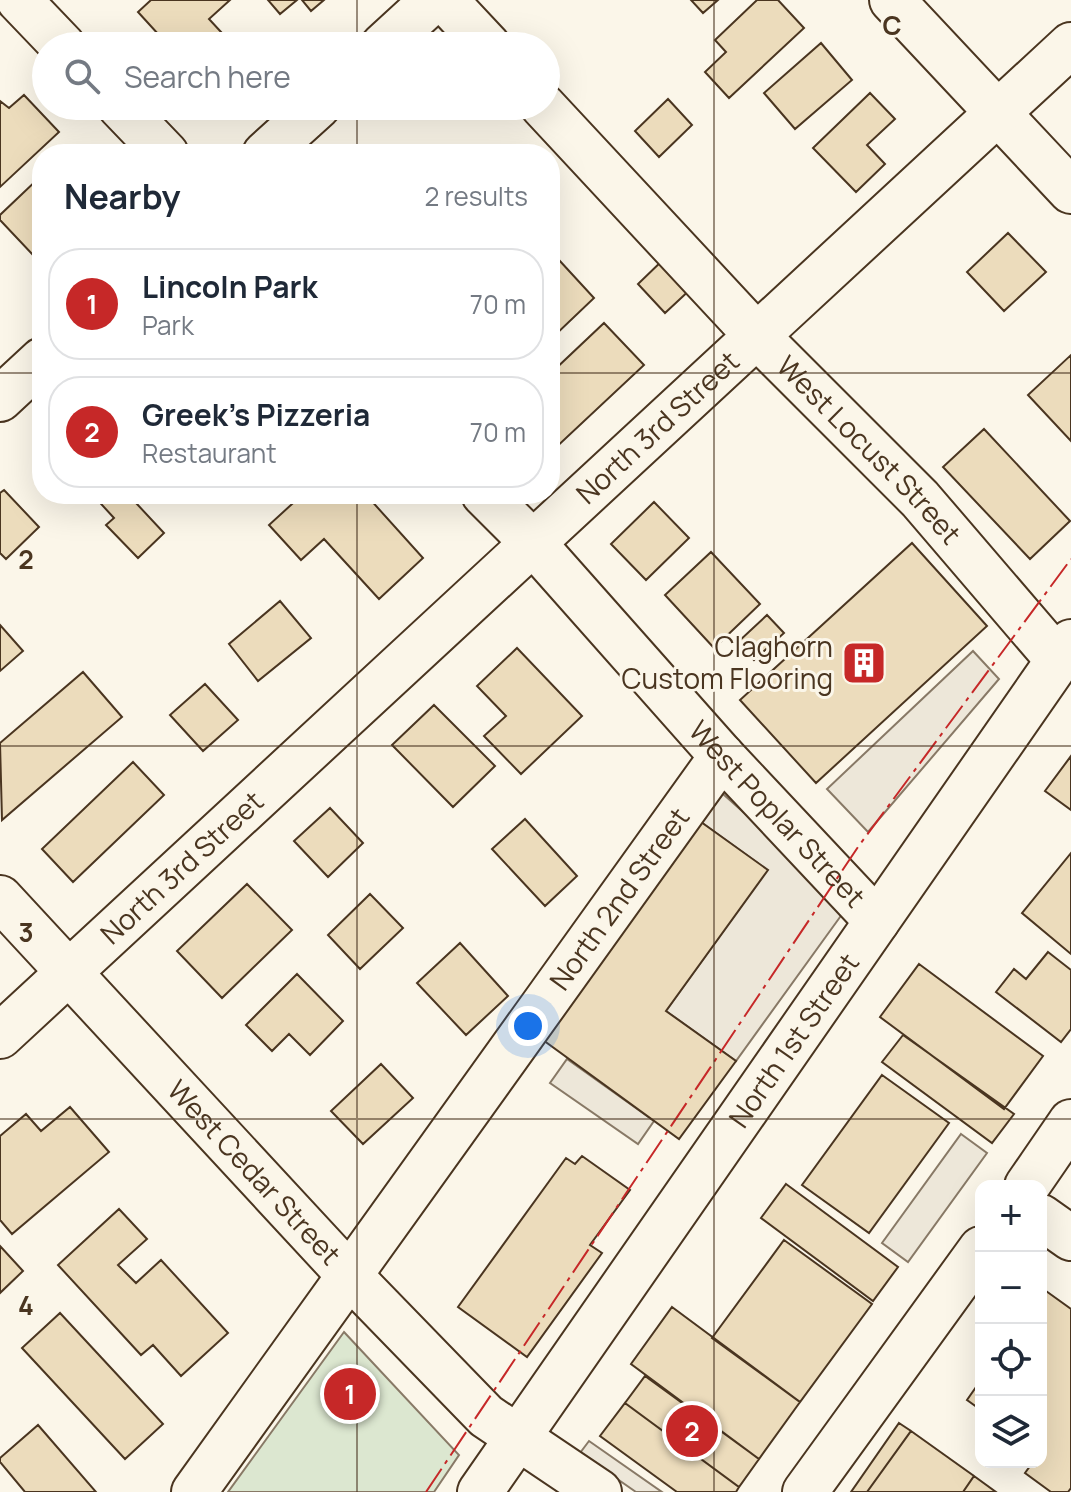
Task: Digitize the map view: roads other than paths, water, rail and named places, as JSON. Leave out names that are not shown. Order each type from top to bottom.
[{"type":"street","points":[[19,0],[50,32]]},
{"type":"street","points":[[398,32],[433,0]]},
{"type":"street","points":[[445,0],[475,32]]},
{"type":"street","points":[[892,0],[1071,191]]},
{"type":"street","name":"North 3rd Street","points":[[0,1036],[1071,45]]},
{"type":"street","points":[[133,120],[156,144]]},
{"type":"street","points":[[276,144],[303,120]]},
{"type":"street","name":"West Locust Street","points":[[556,120],[758,337],[920,499],[1065,651]]},
{"type":"street","points":[[0,399],[32,369]]},
{"type":"street","name":"West Poplar Street","points":[[494,504],[534,544],[722,756],[877,921]]},
{"type":"street","name":"North 1st Street","points":[[480,1492],[1065,651]]},
{"type":"street","name":"North 2nd Street","points":[[194,1492],[722,756]]},
{"type":"street","name":"West Cedar Street","points":[[0,898],[350,1276],[486,1416],[599,1492]]},
{"type":"street","points":[[1031,1180],[1071,1122]]},
{"type":"street","points":[[1047,1221],[1071,1238]]},
{"type":"street","points":[[805,1492],[979,1252]]},
{"type":"place","name":"Claghorn Custom Flooring","points":[[864,663]]},
{"type":"place","name":"Lincoln Park","points":[[350,1394]]},
{"type":"place","name":"Greek's Pizzeria","points":[[692,1431]]}]
